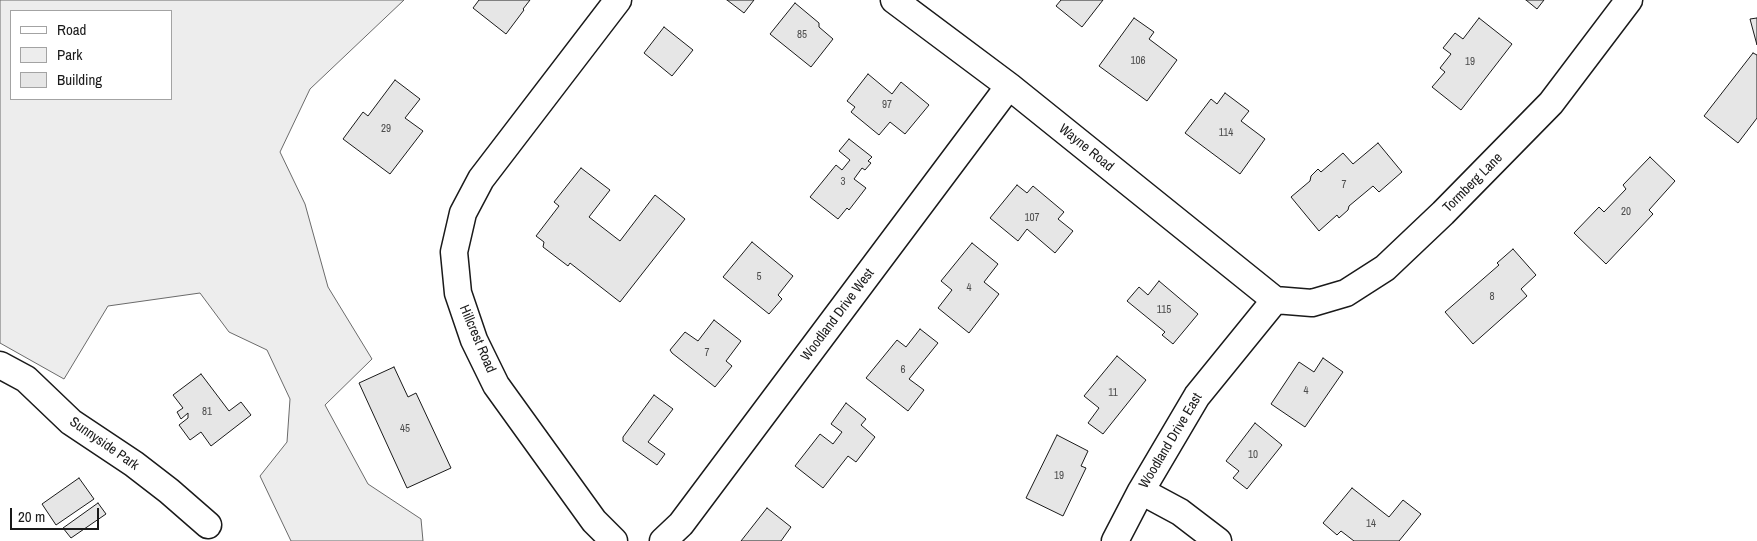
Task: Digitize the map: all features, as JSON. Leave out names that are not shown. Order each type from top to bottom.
[{"type":"street","name":"Hillcrest Road","points":[[614,541],[594,521],[496,385],[474,340],[458,292],[454,252],[462,213],[481,178],[618,0]]},
{"type":"street","name":"Wayne Road","points":[[894,0],[1009,86],[1275,300]]},
{"type":"street","name":"Tormberg Lane","points":[[1275,300],[1312,303],[1321,301],[1346,293],[1385,268],[1551,103],[1629,0]]},
{"type":"street","name":"Woodland Drive West","points":[[663,541],[681,524],[1009,86]]},
{"type":"street","name":"Woodland Drive East","points":[[1115,541],[1141,491],[1197,396],[1275,300]]},
{"type":"street","name":"Sunnyside Park","points":[[0,365],[26,380],[71,422],[134,464],[208,525]]},
{"type":"street","points":[[1141,491],[1180,512],[1218,541]]},
{"type":"green space","points":[[0,0],[404,0],[310,89],[280,152],[305,204],[328,287],[372,359],[325,405],[368,484],[421,519],[423,541],[291,541],[260,476],[287,442],[290,399],[267,350],[229,332],[200,293],[108,306],[64,379],[0,343]]},
{"type":"building","points":[[479,0],[530,0],[506,34],[473,8]]},
{"type":"building","points":[[727,0],[754,0],[744,13]]},
{"type":"building","points":[[1061,0],[1103,0],[1082,27],[1056,6]]},
{"type":"building","points":[[1526,0],[1544,0],[1537,9]]},
{"type":"building","points":[[795,3],[819,23],[819,27],[833,39],[811,67],[770,34]]},
{"type":"building","points":[[1134,18],[1154,32],[1149,39],[1177,60],[1147,101],[1099,66]]},
{"type":"building","points":[[1479,18],[1512,44],[1461,110],[1432,87],[1445,72],[1440,68],[1451,54],[1443,48],[1455,33],[1463,39]]},
{"type":"building","points":[[1757,18],[1757,45],[1750,19]]},
{"type":"building","points":[[664,27],[693,50],[672,76],[644,53]]},
{"type":"building","points":[[1753,53],[1757,55],[1757,118],[1738,143],[1704,116]]},
{"type":"building","points":[[868,74],[892,94],[901,82],[929,105],[905,134],[890,122],[879,135],[851,112],[855,107],[847,101]]},
{"type":"building","points":[[395,80],[420,99],[405,118],[423,131],[390,174],[343,139],[363,112],[368,116]]},
{"type":"building","points":[[1225,93],[1249,111],[1241,121],[1265,139],[1240,174],[1185,133],[1211,99],[1217,104]]},
{"type":"building","points":[[849,139],[872,157],[868,161],[871,163],[865,170],[862,168],[854,179],[866,188],[849,210],[847,208],[838,219],[810,197],[836,165],[842,170],[850,160],[839,151]]},
{"type":"building","points":[[1378,143],[1402,172],[1379,192],[1373,186],[1349,206],[1348,210],[1339,218],[1337,215],[1319,231],[1291,197],[1310,181],[1311,176],[1318,169],[1321,172],[1343,153],[1353,164]]},
{"type":"building","points":[[1650,157],[1675,181],[1649,210],[1653,214],[1606,264],[1574,233],[1599,207],[1604,212],[1626,189],[1623,185]]},
{"type":"building","points":[[581,168],[610,190],[589,217],[620,241],[655,195],[685,219],[620,302],[570,263],[568,266],[543,247],[544,242],[536,236],[559,206],[554,202]]},
{"type":"building","points":[[1017,185],[1027,193],[1033,186],[1064,212],[1058,219],[1073,231],[1055,253],[1027,229],[1018,241],[990,218]]},
{"type":"building","points":[[752,242],[793,276],[778,295],[782,299],[769,314],[723,277]]},
{"type":"building","points":[[972,243],[998,264],[984,282],[999,294],[969,333],[938,308],[952,290],[941,281]]},
{"type":"building","points":[[1513,249],[1536,275],[1521,289],[1527,296],[1473,344],[1445,312],[1499,265],[1497,263]]},
{"type":"building","points":[[1159,281],[1198,314],[1173,344],[1162,335],[1165,332],[1127,301],[1139,287],[1148,295]]},
{"type":"building","points":[[714,320],[741,341],[726,361],[732,366],[715,387],[670,350],[685,332],[698,341]]},
{"type":"building","points":[[920,329],[938,343],[909,379],[924,390],[908,411],[866,378],[897,340],[906,347]]},
{"type":"building","points":[[1117,356],[1146,380],[1103,434],[1088,423],[1099,408],[1084,396]]},
{"type":"building","points":[[1323,358],[1343,372],[1305,427],[1271,404],[1299,362],[1314,372]]},
{"type":"building","points":[[394,367],[408,397],[416,393],[451,468],[407,488],[359,383]]},
{"type":"building","points":[[201,374],[229,411],[241,402],[251,415],[211,446],[201,432],[190,440],[179,425],[188,418],[188,413],[181,419],[177,412],[183,408],[173,395]]},
{"type":"building","points":[[654,395],[673,409],[648,442],[665,454],[657,465],[623,441],[623,437]]},
{"type":"building","points":[[846,403],[866,419],[861,425],[875,437],[856,462],[848,456],[823,488],[795,466],[820,434],[833,444],[842,432],[831,424]]},
{"type":"building","points":[[1255,423],[1282,445],[1247,489],[1233,478],[1239,471],[1226,461]]},
{"type":"building","points":[[1057,435],[1088,451],[1081,466],[1086,468],[1063,516],[1026,498]]},
{"type":"building","points":[[79,478],[94,499],[56,525],[42,504]]},
{"type":"building","points":[[1352,488],[1389,517],[1403,500],[1421,514],[1399,541],[1354,541],[1341,531],[1337,535],[1323,523]]},
{"type":"building","points":[[98,503],[106,514],[71,538],[63,528]]},
{"type":"building","points":[[767,508],[791,527],[781,541],[741,541]]}]
